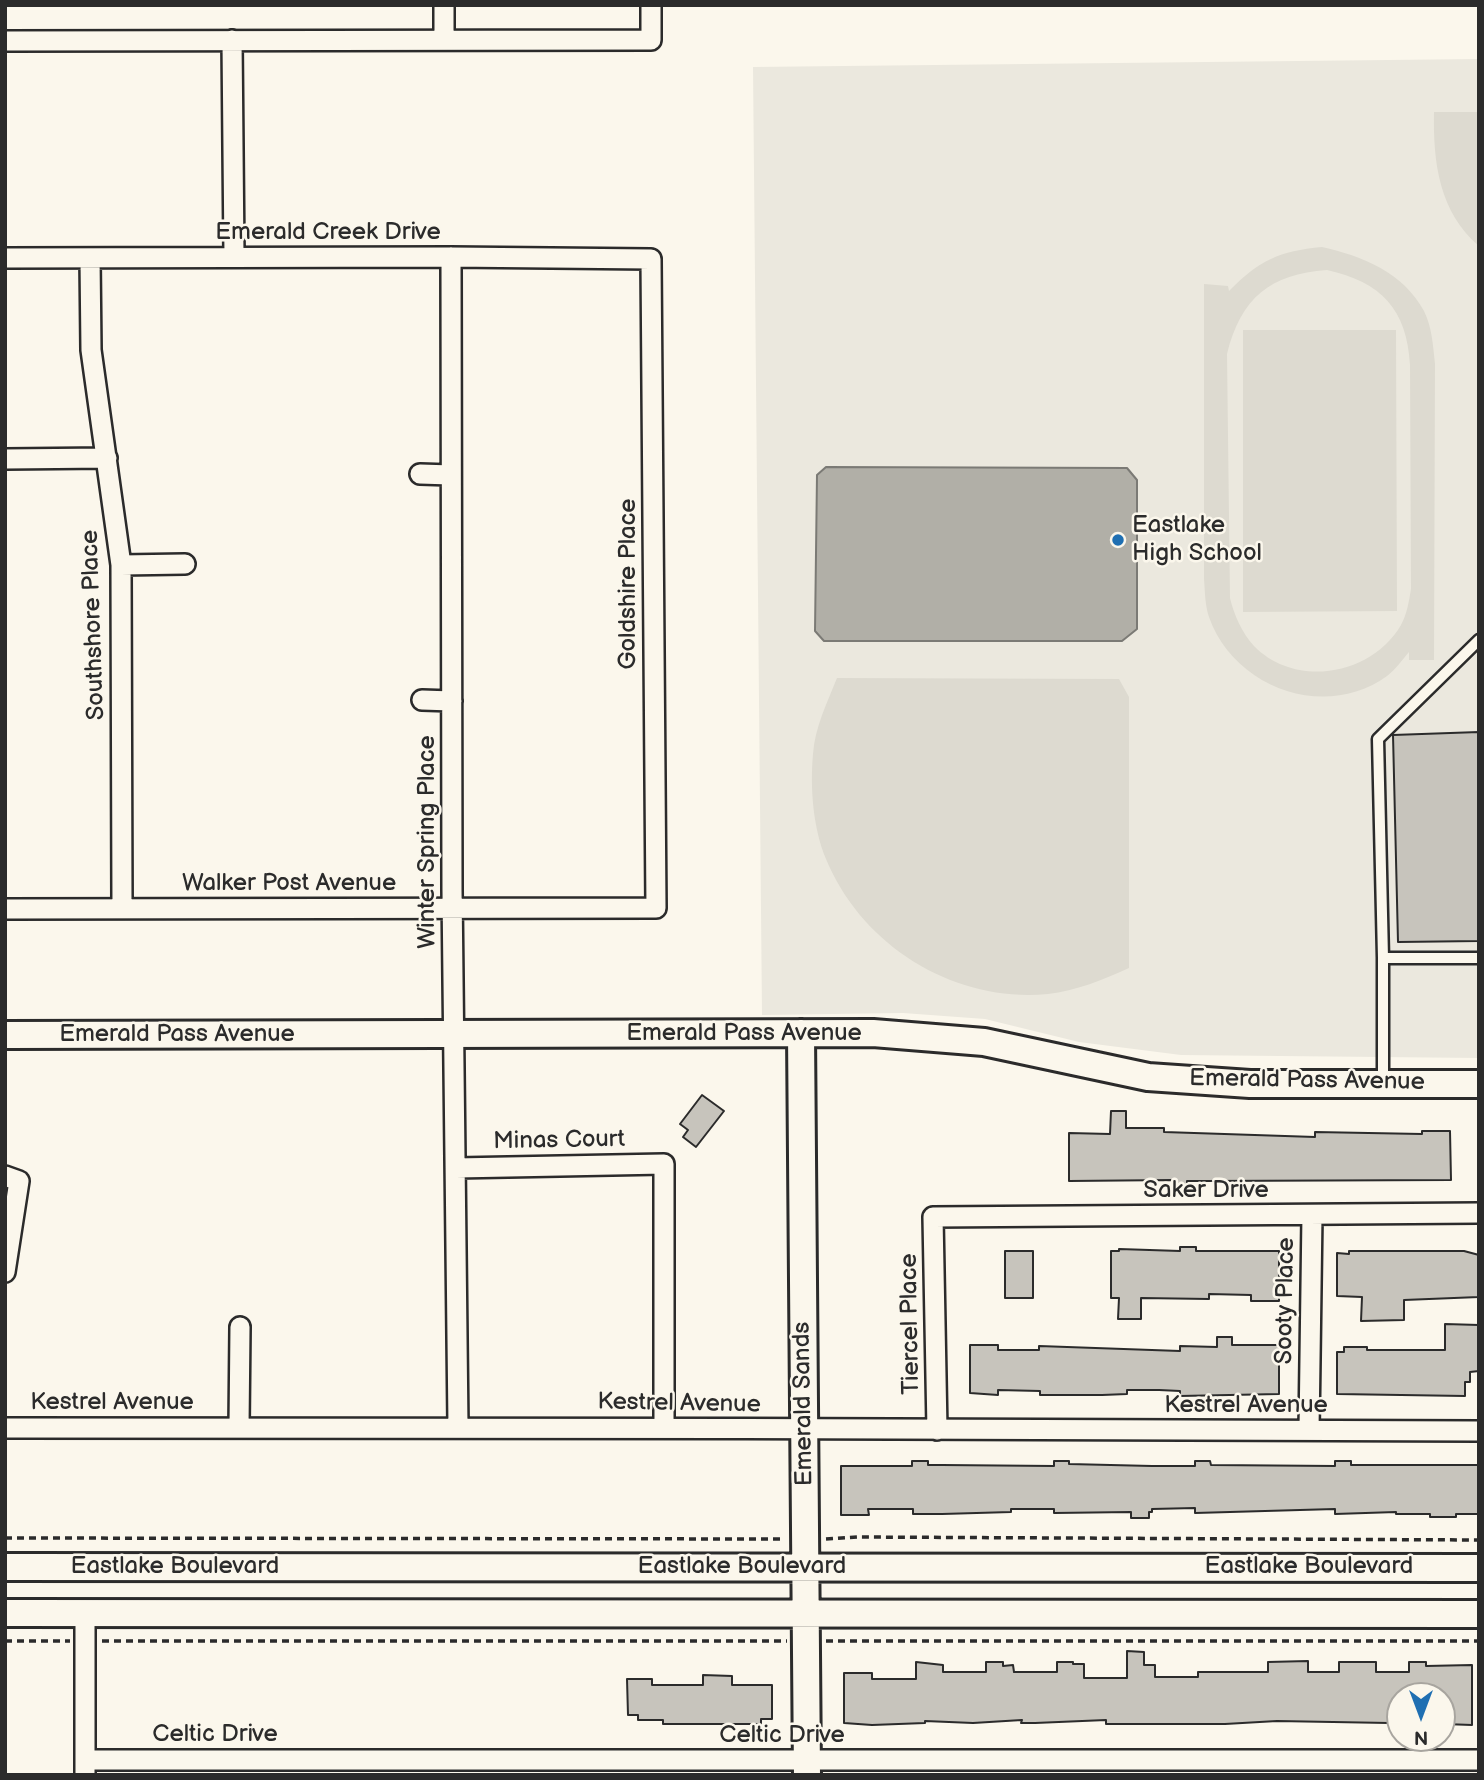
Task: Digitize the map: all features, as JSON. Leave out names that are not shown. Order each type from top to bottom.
[{"type":"main road","name":"Emerald Sands","points":[[801,1033],[807,1768]]},
{"type":"main road","name":"Emerald Pass Avenue","points":[[5,1035],[873,1033],[984,1042],[1148,1077],[1250,1084],[1479,1084]]},
{"type":"main road","name":"Eastlake Boulevard","points":[[5,1567],[1479,1567]]},
{"type":"main road","name":"Eastlake Boulevard","points":[[5,1613],[1479,1614]]},
{"type":"street","points":[[444,5],[444,40]]},
{"type":"street","points":[[5,41],[651,40],[650,5]]},
{"type":"street","points":[[232,40],[234,257]]},
{"type":"street","name":"Emerald Creek Drive","points":[[5,258],[451,257],[651,260]]},
{"type":"street","name":"Winter Spring Place","points":[[451,257],[452,908],[458,1426]]},
{"type":"street","name":"Southshore Place","points":[[90,258],[91,350],[121,565],[122,908]]},
{"type":"street","name":"Goldshire Place","points":[[651,260],[656,908]]},
{"type":"street","points":[[5,459],[107,458]]},
{"type":"street","points":[[420,474],[451,475]]},
{"type":"street","points":[[121,565],[185,564]]},
{"type":"street","points":[[422,700],[452,701]]},
{"type":"street","name":"Walker Post Avenue","points":[[5,909],[656,908]]},
{"type":"street","name":"Minas Court","points":[[456,1168],[664,1164],[664,1428]]},
{"type":"street","points":[[5,1272],[12,1178]]},
{"type":"street","name":"Saker Drive","points":[[933,1217],[1479,1213]]},
{"type":"street","name":"Sooty Place","points":[[1309,1430],[1312,1215]]},
{"type":"street","name":"Tiercel Place","points":[[933,1217],[937,1430]]},
{"type":"street","points":[[239,1427],[240,1327]]},
{"type":"street","name":"Kestrel Avenue","points":[[5,1428],[458,1426],[805,1430],[1479,1431]]},
{"type":"street","points":[[85,1613],[85,1767]]},
{"type":"street","name":"Celtic Drive","points":[[85,1767],[1352,1767],[1479,1760]]},
{"type":"lane","points":[[1382,1084],[1378,739],[1479,640]]},
{"type":"lane","points":[[1382,958],[1479,958]]},
{"type":"path","points":[[838,1539],[967,1537],[1479,1540]]},
{"type":"path","points":[[5,1538],[780,1539]]},
{"type":"path","points":[[5,1641],[64,1641]]},
{"type":"path","points":[[105,1641],[781,1641]]},
{"type":"path","points":[[830,1641],[1479,1641]]},
{"type":"shaded area","name":"Eastlake High School","points":[[1479,59],[1479,1058],[1181,1055],[1079,1042],[985,1019],[903,1013],[762,1015],[753,67]]},
{"type":"shaded area","points":[[1434,112],[1479,112],[1479,246],[1455,218],[1441,185],[1435,149]]},
{"type":"shaded area","points":[[1322,247],[1366,261],[1405,286],[1427,317],[1435,364],[1434,660],[1409,660],[1409,652],[1387,676],[1363,689],[1337,696],[1310,696],[1284,690],[1260,679],[1239,662],[1221,642],[1209,617],[1204,579],[1204,284],[1228,286],[1229,291],[1271,259],[1294,251]],"holes":[[[1327,270],[1362,282],[1388,301],[1397,313],[1408,345],[1411,589],[1403,621],[1388,642],[1353,665],[1311,671],[1291,668],[1271,659],[1254,646],[1242,630],[1230,598],[1227,354],[1241,318],[1261,292],[1289,277],[1307,272]]]},
{"type":"shaded area","points":[[1243,330],[1396,330],[1397,611],[1243,612]]},
{"type":"shaded area","points":[[826,467],[1127,468],[1137,480],[1137,629],[1122,641],[824,641],[815,631],[817,475]]},
{"type":"shaded area","points":[[837,678],[1119,679],[1129,697],[1129,968],[1099,981],[1058,993],[1013,994],[979,989],[946,978],[915,962],[887,942],[863,918],[842,890],[826,859],[818,834],[812,780],[814,744]]},
{"type":"building","points":[[1479,732],[1479,941],[1398,942],[1393,735]]},
{"type":"building","points":[[702,1095],[724,1111],[696,1147],[683,1137],[688,1130],[680,1124]]},
{"type":"building","points":[[1111,1111],[1126,1111],[1126,1128],[1164,1128],[1164,1132],[1315,1137],[1315,1132],[1422,1134],[1422,1131],[1450,1131],[1451,1180],[1187,1181],[1187,1185],[1174,1185],[1174,1180],[1069,1181],[1069,1133],[1110,1134]]},
{"type":"building","points":[[1180,1247],[1196,1247],[1196,1251],[1279,1251],[1279,1301],[1251,1301],[1251,1295],[1209,1294],[1209,1299],[1141,1298],[1141,1319],[1118,1319],[1119,1298],[1111,1298],[1111,1251],[1180,1251]]},
{"type":"building","points":[[1005,1251],[1033,1251],[1033,1298],[1005,1298]]},
{"type":"building","points":[[1349,1251],[1464,1251],[1479,1255],[1479,1297],[1404,1300],[1404,1320],[1361,1321],[1362,1297],[1337,1296],[1337,1253],[1349,1254]]},
{"type":"building","points":[[1445,1324],[1479,1325],[1479,1371],[1470,1372],[1470,1382],[1465,1382],[1465,1396],[1337,1394],[1337,1352],[1344,1352],[1344,1347],[1367,1347],[1367,1350],[1445,1350]]},
{"type":"building","points":[[1217,1337],[1232,1337],[1232,1345],[1279,1345],[1279,1394],[1180,1396],[1180,1391],[1159,1390],[1127,1390],[1127,1394],[1102,1395],[1040,1395],[1040,1391],[998,1390],[998,1395],[970,1393],[970,1345],[998,1345],[998,1350],[1039,1350],[1039,1346],[1180,1351],[1180,1346],[1217,1347]]},
{"type":"building","points":[[912,1461],[928,1461],[928,1465],[1054,1466],[1054,1461],[1069,1461],[1069,1464],[1152,1466],[1195,1466],[1195,1461],[1210,1461],[1211,1465],[1335,1466],[1335,1461],[1351,1461],[1351,1465],[1478,1465],[1478,1514],[1430,1517],[1430,1514],[1396,1512],[1335,1514],[1335,1509],[1195,1513],[1195,1508],[1152,1509],[1149,1518],[1131,1518],[1131,1512],[1054,1513],[1054,1509],[913,1514],[913,1509],[868,1509],[869,1515],[841,1515],[841,1466],[912,1466]]},
{"type":"building","points":[[1127,1651],[1144,1652],[1144,1665],[1155,1665],[1155,1677],[1198,1677],[1198,1672],[1268,1672],[1268,1662],[1308,1661],[1308,1672],[1339,1672],[1339,1662],[1376,1662],[1376,1672],[1409,1672],[1409,1662],[1426,1662],[1426,1666],[1472,1665],[1472,1725],[1456,1724],[1456,1682],[1386,1682],[1386,1723],[1277,1721],[1106,1724],[1106,1720],[1021,1723],[1022,1720],[973,1723],[925,1721],[872,1725],[844,1723],[844,1673],[872,1673],[872,1679],[916,1679],[916,1662],[943,1665],[943,1672],[986,1672],[986,1662],[1003,1662],[1003,1666],[1013,1665],[1014,1672],[1057,1672],[1057,1662],[1073,1662],[1084,1664],[1084,1678],[1127,1678]]},
{"type":"building","points":[[703,1675],[732,1676],[732,1685],[772,1685],[772,1719],[761,1719],[761,1724],[663,1724],[663,1720],[638,1720],[638,1715],[628,1715],[627,1679],[652,1679],[652,1685],[703,1685]]},
{"type":"place","name":"Eastlake High School","points":[[1118,540]]}]
